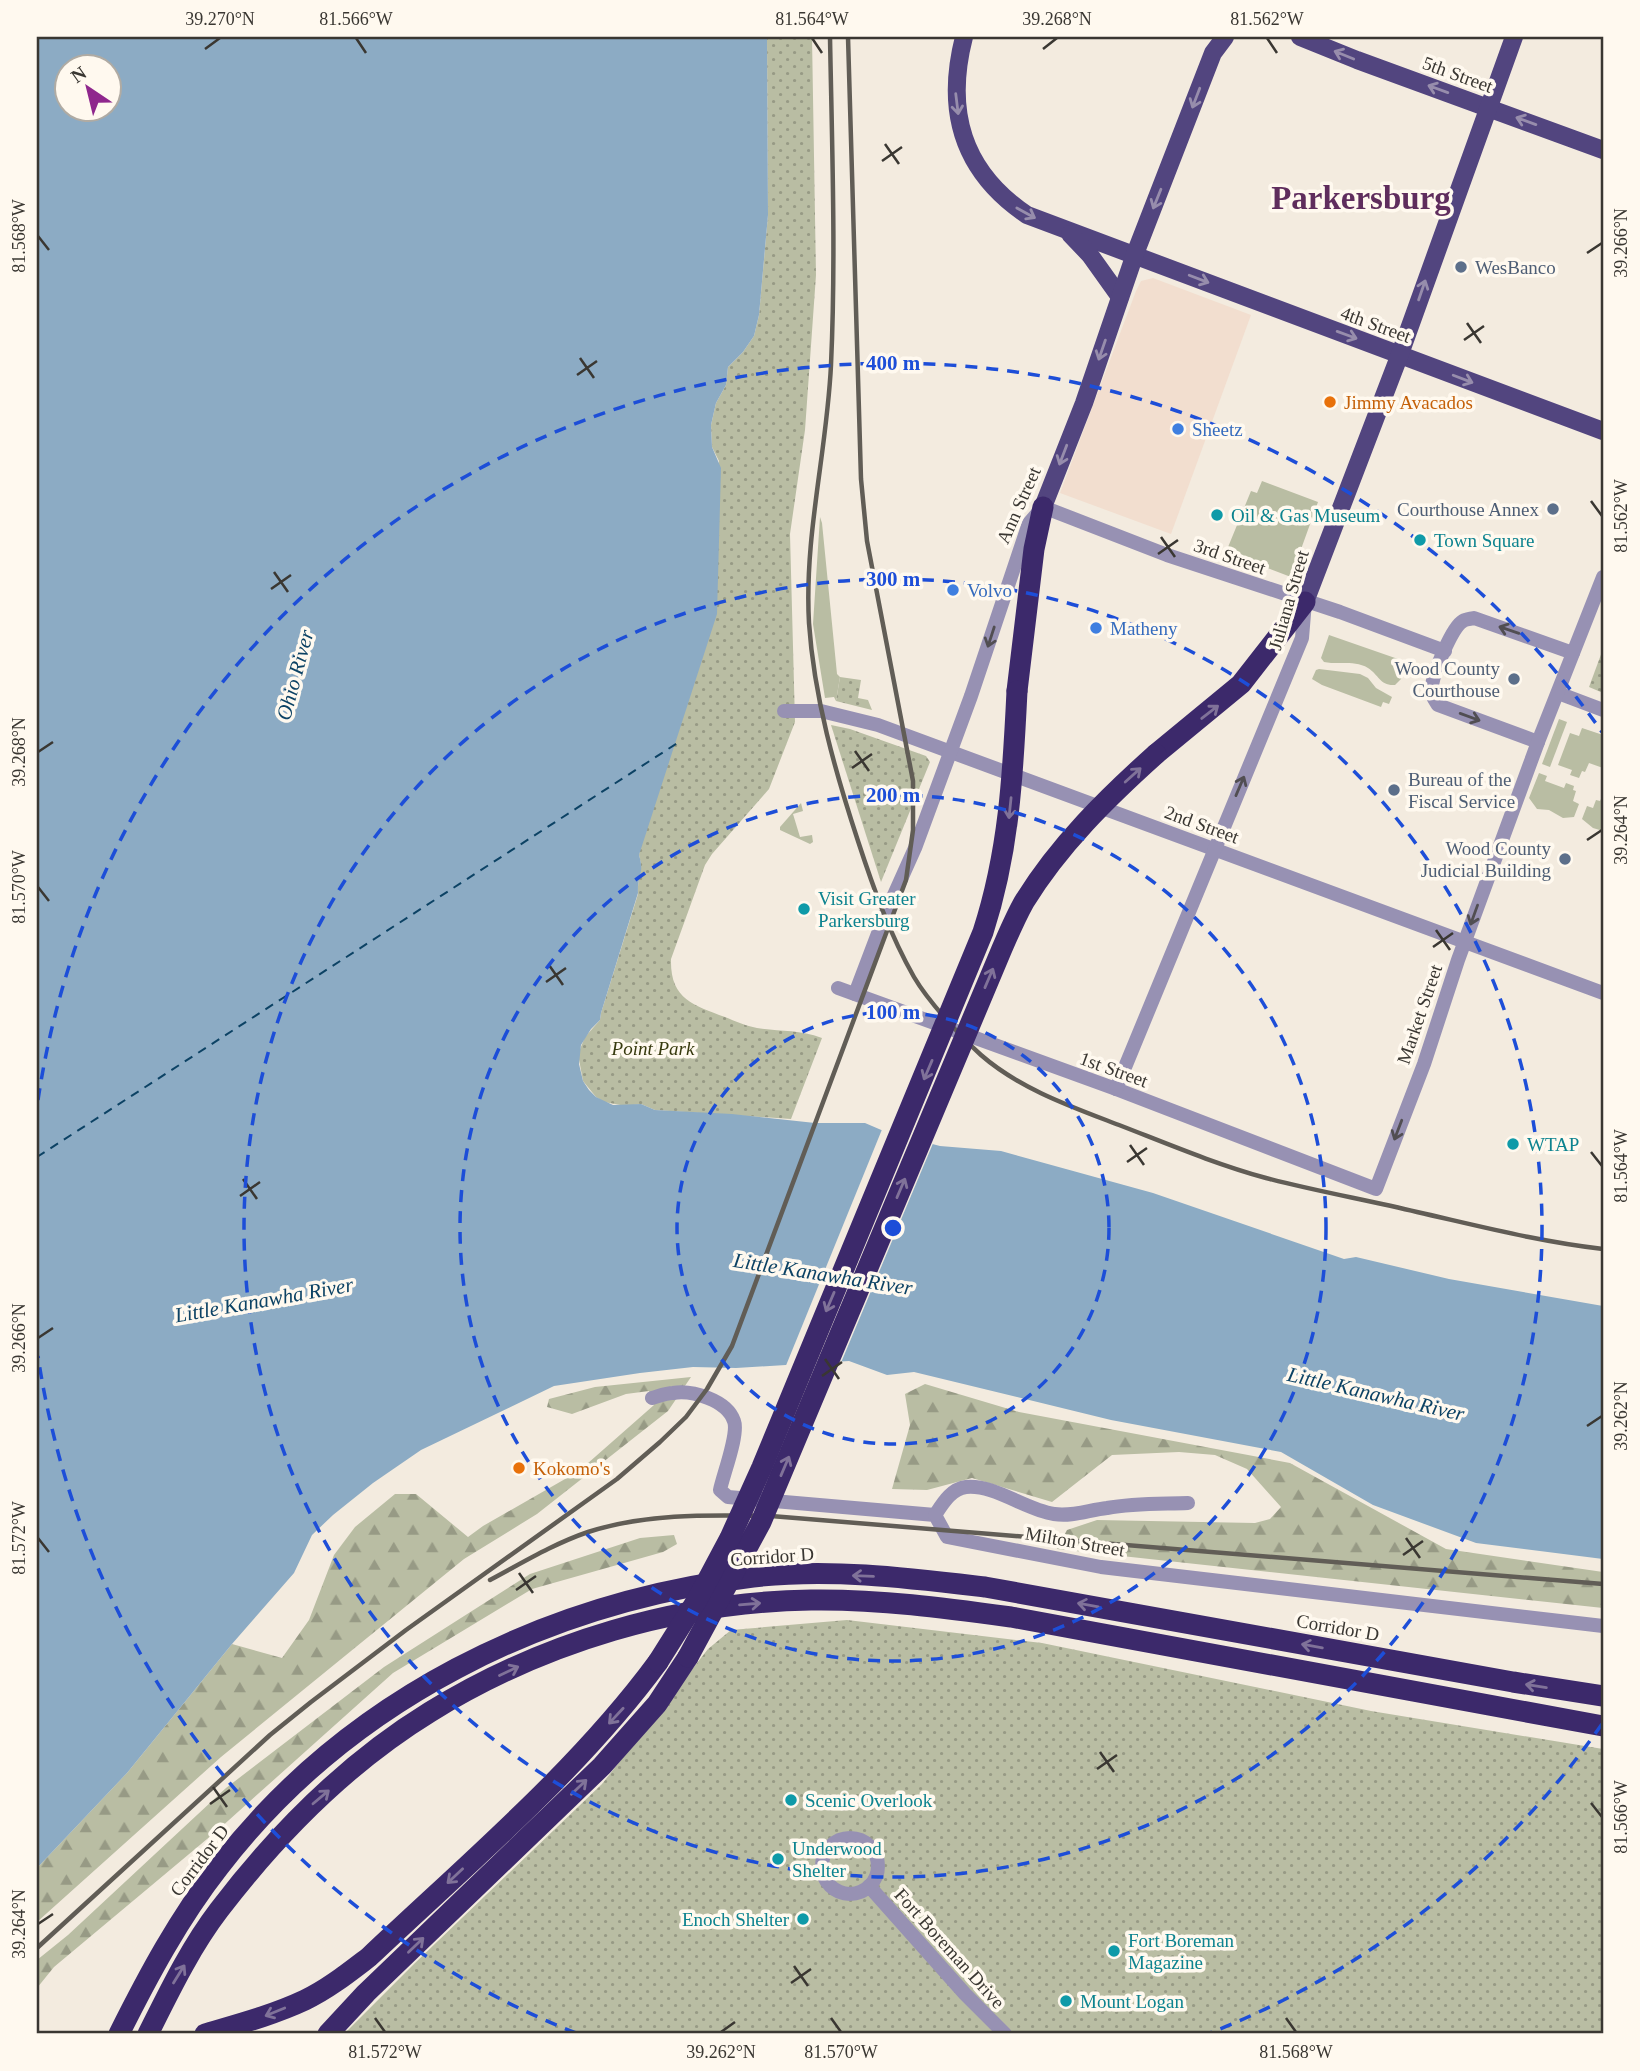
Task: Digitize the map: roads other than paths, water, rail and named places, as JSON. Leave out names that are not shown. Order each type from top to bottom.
[{"type":"highway","points":[[205,2034],[260,2018],[305,2000],[335,1983],[369,1958],[576,1758],[624,1708],[697,1600],[751,1491],[983,932],[995,896],[1006,845],[1017,691],[1034,548],[1043,507]]},
{"type":"highway","points":[[328,2034],[366,1993],[602,1766],[657,1704],[688,1657],[761,1522],[995,963],[1024,903],[1093,814],[1156,754],[1241,684],[1305,602]]},
{"type":"highway","name":"Corridor D","points":[[119,2034],[178,1926],[219,1866],[267,1811],[319,1762],[388,1709],[447,1672],[505,1643],[560,1621],[632,1599],[755,1577],[905,1577],[1024,1594],[1603,1696]]},
{"type":"highway","points":[[148,2034],[172,1985],[217,1912],[308,1807],[370,1755],[429,1712],[504,1673],[597,1635],[671,1615],[811,1600],[874,1601],[935,1607],[1012,1617],[1603,1727]]},
{"type":"main road","name":"4th Street","points":[[964,37],[956,87],[960,122],[971,157],[992,186],[1010,204],[1027,215],[1603,431]]},
{"type":"main road","name":"Ann Street","points":[[1043,507],[1084,403],[1211,45],[1225,37]]},
{"type":"main road","name":"5th Street","points":[[1300,37],[1603,150]]},
{"type":"main road","name":"Juliana Street","points":[[1305,602],[1400,354],[1514,37]]},
{"type":"main road","points":[[1066,231],[1090,256],[1120,297]]},
{"type":"street","name":"3rd Street","points":[[1043,507],[1171,556],[1445,651]]},
{"type":"street","name":"Ann Street","points":[[855,993],[885,915],[915,848],[971,696],[1029,523],[1043,507]]},
{"type":"street","name":"Market Street","points":[[1376,1189],[1538,742],[1603,577]]},
{"type":"street","name":"Juliana Street","points":[[1116,1089],[1302,638],[1305,602]]},
{"type":"street","points":[[1538,742],[1438,705],[1432,697],[1432,686],[1445,651],[1454,630],[1462,621],[1474,618],[1573,653]]},
{"type":"street","points":[[1558,693],[1603,710]]},
{"type":"street","name":"2nd Street","points":[[784,711],[821,711],[878,725],[1603,993]]},
{"type":"street","name":"1st Street","points":[[838,988],[1116,1089],[1376,1189]]},
{"type":"street","points":[[652,1398],[674,1392],[694,1394],[713,1400],[725,1409],[734,1421],[734,1432],[720,1490],[728,1497],[935,1515],[951,1493],[968,1487],[983,1488],[1040,1512],[1056,1515],[1070,1516],[1123,1506],[1188,1503]]},
{"type":"street","name":"Milton Street","points":[[935,1515],[947,1537],[1101,1567],[1603,1626]]},
{"type":"street","name":"Fort Boreman Drive","points":[[869,1886],[965,1994],[1005,2034]]},
{"type":"water","points":[[37,37],[767,37],[768,215],[759,315],[754,336],[728,367],[726,385],[716,403],[711,425],[712,447],[721,468],[717,614],[639,855],[641,871],[638,893],[600,1020],[581,1045],[579,1064],[583,1081],[596,1097],[613,1105],[641,1104],[655,1110],[732,1114],[815,1123],[865,1123],[886,1132],[940,1146],[1001,1151],[1153,1193],[1344,1259],[1356,1257],[1449,1279],[1603,1306],[1603,1559],[1476,1543],[1373,1505],[1281,1452],[1111,1420],[914,1372],[887,1375],[849,1361],[736,1368],[693,1367],[640,1373],[554,1386],[421,1450],[373,1483],[312,1535],[294,1573],[127,1773],[37,1868]]},
{"type":"railway","points":[[830,37],[833,201],[831,365],[810,558],[809,623],[821,706],[841,788],[883,911],[914,977],[945,1018],[996,1067],[1029,1087],[1083,1111],[1210,1160],[1266,1178],[1510,1233],[1603,1249]]},
{"type":"railway","points":[[37,1948],[270,1735],[406,1630],[617,1479],[660,1442],[686,1417],[707,1389],[732,1346],[906,880],[913,830],[913,781],[867,541],[861,479],[848,37]]},
{"type":"railway","points":[[490,1580],[562,1542],[588,1532],[655,1518],[725,1515],[771,1516],[1603,1584]]},
{"type":"place","name":"WesBanco","points":[[1461,267]]},
{"type":"place","name":"Jimmy Avacados","points":[[1330,402]]},
{"type":"place","name":"Sheetz","points":[[1178,429]]},
{"type":"place","name":"Courthouse Annex","points":[[1553,509]]},
{"type":"place","name":"Oil & Gas Museum","points":[[1217,515]]},
{"type":"place","name":"Town Square","points":[[1420,540]]},
{"type":"place","name":"Volvo","points":[[953,590]]},
{"type":"place","name":"Matheny","points":[[1096,628]]},
{"type":"place","name":"Wood County Courthouse","points":[[1514,679]]},
{"type":"place","name":"Bureau of the Fiscal Service","points":[[1394,790]]},
{"type":"place","name":"Wood County Judicial Building","points":[[1565,859]]},
{"type":"place","name":"Visit Greater Parkersburg","points":[[804,909]]},
{"type":"place","name":"WTAP","points":[[1513,1144]]},
{"type":"place","name":"Kokomo's","points":[[519,1468]]},
{"type":"place","name":"Scenic Overlook","points":[[791,1800]]},
{"type":"place","name":"Underwood Shelter","points":[[778,1859]]},
{"type":"place","name":"Enoch Shelter","points":[[803,1919]]},
{"type":"place","name":"Fort Boreman Magazine","points":[[1114,1951]]},
{"type":"place","name":"Mount Logan","points":[[1066,2001]]},
{"type":"district","name":"Parkersburg","points":[[1361,197]]},
{"type":"water label","name":"Ohio River","points":[[295,675]]},
{"type":"water label","name":"Little Kanawha River","points":[[823,1274]]},
{"type":"water label","name":"Little Kanawha River","points":[[264,1300]]},
{"type":"water label","name":"Little Kanawha River","points":[[1376,1394]]},
{"type":"park label","name":"Point Park","points":[[653,1048]]}]
